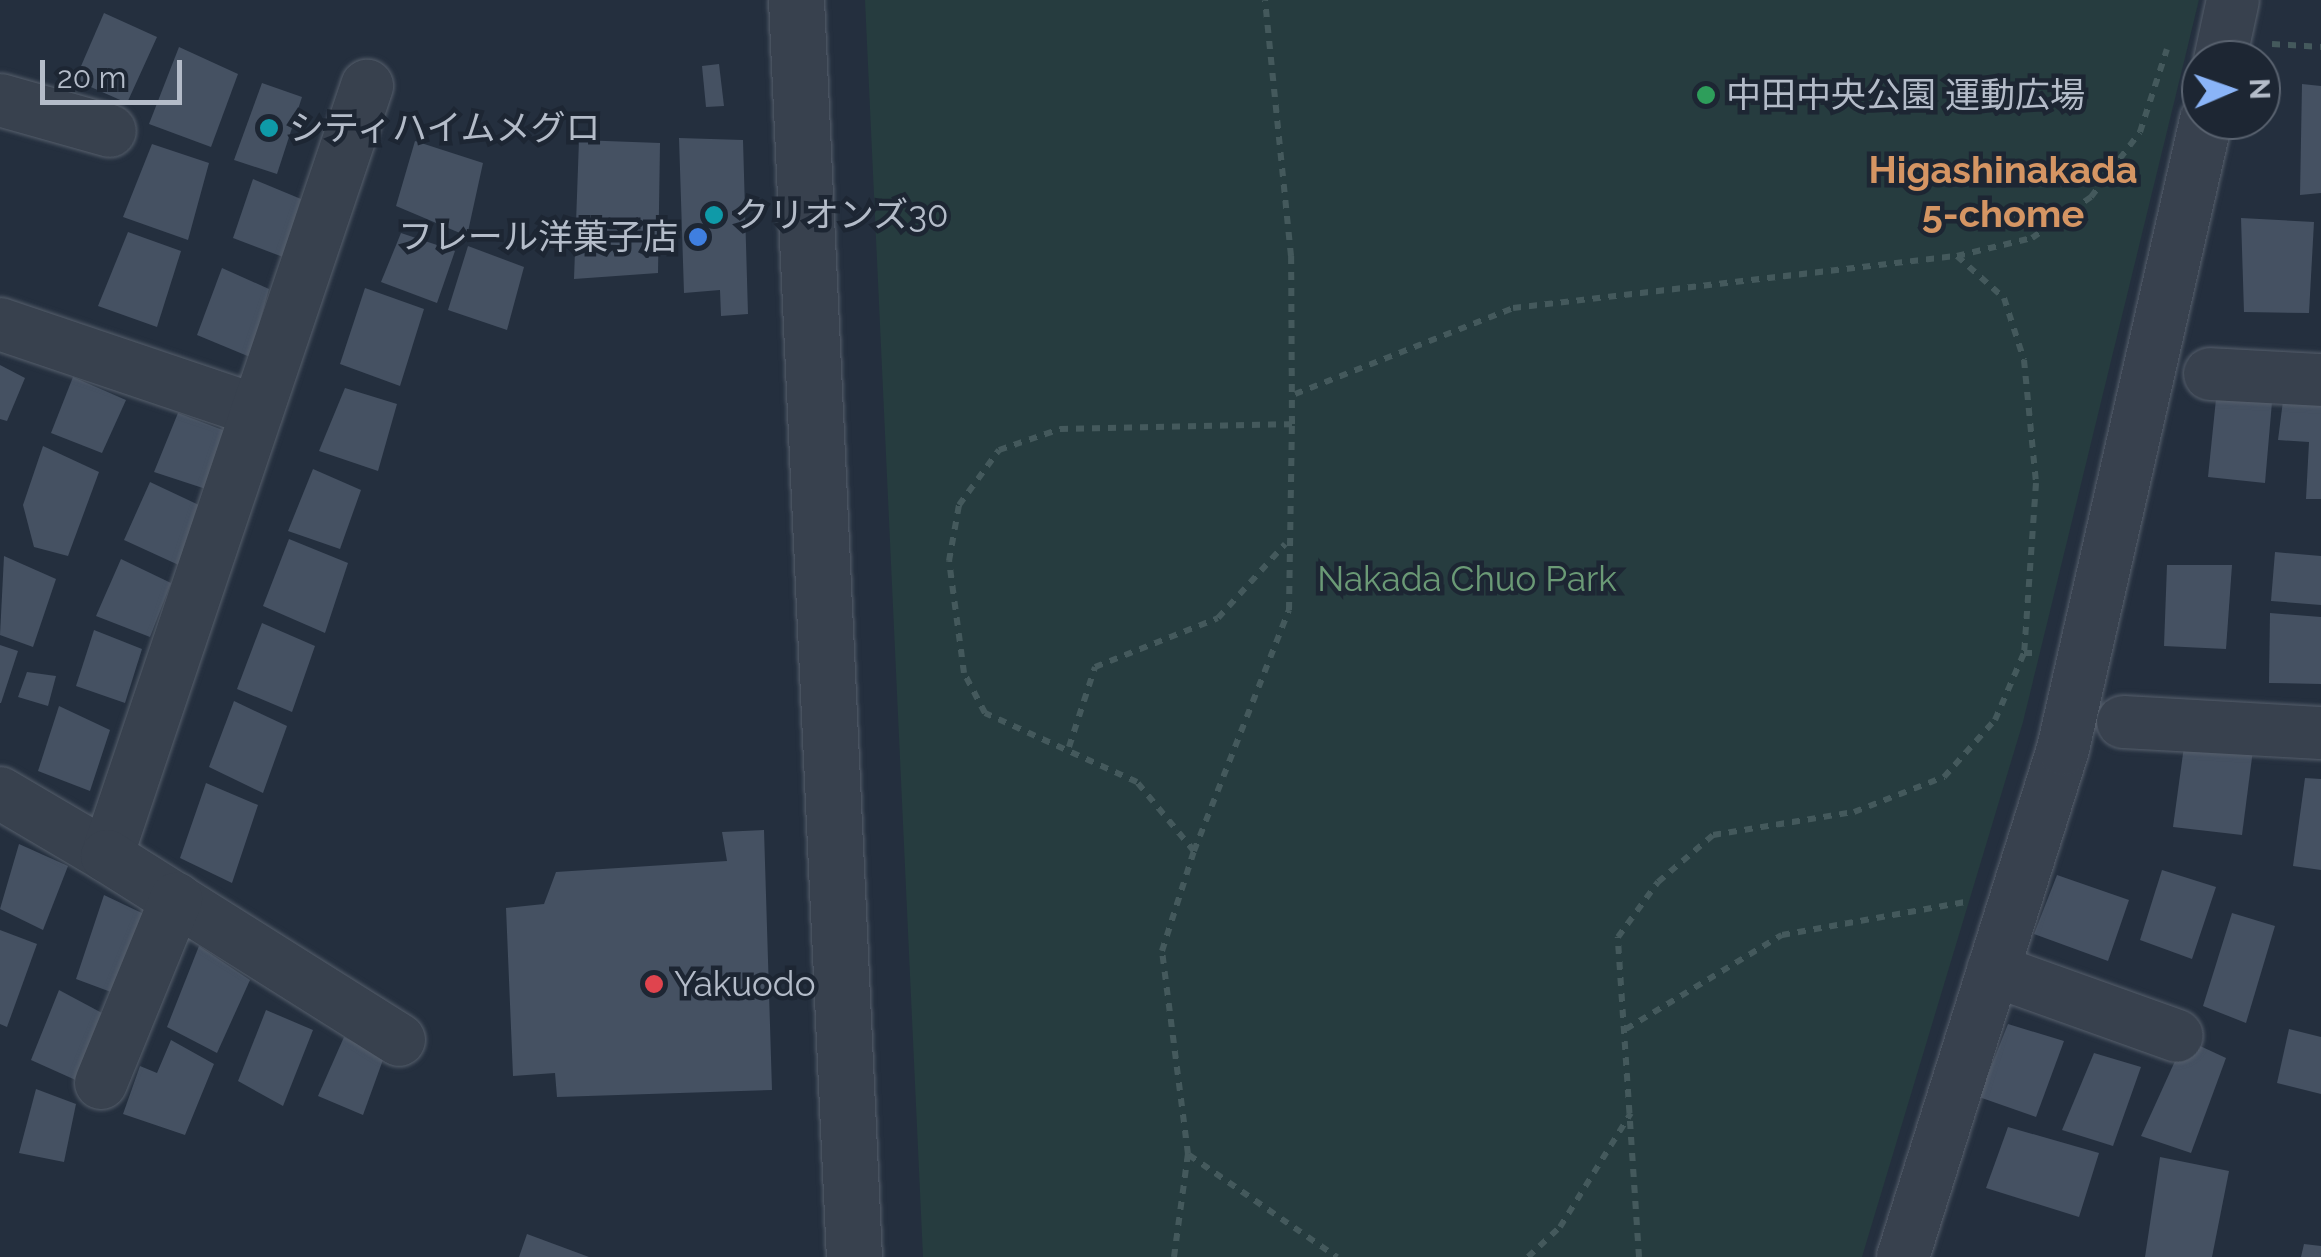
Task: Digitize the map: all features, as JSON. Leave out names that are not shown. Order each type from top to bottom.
[{"type":"street","points":[[796,0],[854,1257]]},
{"type":"street","points":[[2224,40],[2233,0]]},
{"type":"street","points":[[107,856],[367,86]]},
{"type":"street","points":[[0,100],[110,131]]},
{"type":"street","points":[[1903,1257],[2016,900],[2085,654],[2201,140]]},
{"type":"street","points":[[0,324],[257,410]]},
{"type":"street","points":[[2210,374],[2321,380]]},
{"type":"street","points":[[2123,722],[2321,733]]},
{"type":"street","points":[[0,793],[399,1040]]},
{"type":"street","points":[[102,1083],[176,899]]},
{"type":"street","points":[[1993,970],[2176,1036]]},
{"type":"path","points":[[1174,1257],[1188,1154],[1162,951],[1194,850],[1288,610],[1285,544],[1295,394],[1265,0]]},
{"type":"path","points":[[1295,394],[1514,308],[1956,256],[2032,238],[2091,197],[2140,132],[2171,38]]},
{"type":"path","points":[[1639,1257],[1618,937],[1658,882],[1713,835],[1854,812],[1944,777],[1995,720],[2024,652],[2036,482],[2024,360],[2004,298],[1956,256]]},
{"type":"path","points":[[1194,850],[1137,782],[1069,747],[986,712],[964,673],[948,561],[959,504],[999,450],[1060,429],[1292,424]]},
{"type":"path","points":[[1069,747],[1094,667],[1218,618],[1285,544]]},
{"type":"path","points":[[2024,652],[2085,654]]},
{"type":"path","points":[[1626,1030],[1782,935],[1938,902],[2016,900]]},
{"type":"path","points":[[1528,1257],[1560,1227],[1631,1113]]},
{"type":"path","points":[[1188,1154],[1337,1257]]},
{"type":"green space","name":"Nakada Chuo Park","points":[[865,0],[2199,0],[2189,40],[2181,40],[2181,74],[2023,722],[1862,1257],[923,1257]]},
{"type":"building","points":[[104,13],[157,37],[127,103],[75,80]]},
{"type":"building","points":[[179,47],[238,74],[211,147],[149,124]]},
{"type":"building","points":[[719,64],[724,106],[706,107],[702,66]]},
{"type":"building","name":"シティハイムメグロ","points":[[262,83],[302,97],[277,174],[234,160]]},
{"type":"building","points":[[2302,84],[2321,86],[2321,193],[2300,195]]},
{"type":"building","name":"クリオンズ30","points":[[679,138],[743,140],[748,314],[721,316],[720,290],[684,293]]},
{"type":"building","points":[[579,140],[660,143],[658,273],[574,279]]},
{"type":"building","points":[[415,141],[483,163],[467,236],[396,206]]},
{"type":"building","points":[[152,144],[209,163],[188,240],[123,217]]},
{"type":"building","points":[[253,179],[301,199],[283,257],[233,238]]},
{"type":"building","points":[[2241,218],[2314,222],[2309,313],[2244,312]]},
{"type":"building","points":[[128,232],[181,251],[157,327],[98,306]]},
{"type":"building","points":[[401,233],[455,251],[437,303],[381,282]]},
{"type":"building","points":[[468,246],[524,267],[507,330],[448,310]]},
{"type":"building","points":[[222,268],[269,289],[250,357],[197,335]]},
{"type":"building","points":[[365,288],[424,309],[400,386],[340,364]]},
{"type":"building","points":[[0,365],[25,378],[7,421],[0,419]]},
{"type":"building","points":[[73,377],[126,400],[102,453],[51,433]]},
{"type":"building","points":[[345,388],[397,404],[378,471],[319,451]]},
{"type":"building","points":[[2284,393],[2321,396],[2321,499],[2306,499],[2309,442],[2278,440]]},
{"type":"building","points":[[2216,399],[2272,402],[2265,483],[2208,477]]},
{"type":"building","points":[[178,413],[228,432],[212,491],[154,472]]},
{"type":"building","points":[[43,446],[99,472],[68,556],[34,547],[23,505]]},
{"type":"building","points":[[313,469],[361,490],[340,549],[288,531]]},
{"type":"building","points":[[150,482],[201,506],[183,567],[124,540]]},
{"type":"building","points":[[289,539],[348,563],[325,633],[263,606]]},
{"type":"building","points":[[2275,552],[2321,556],[2321,605],[2271,601]]},
{"type":"building","points":[[4,556],[56,579],[33,647],[0,635]]},
{"type":"building","points":[[121,559],[171,583],[150,637],[96,616]]},
{"type":"building","points":[[2167,565],[2232,565],[2226,649],[2164,646]]},
{"type":"building","points":[[2270,613],[2321,617],[2321,684],[2269,683]]},
{"type":"building","points":[[262,623],[315,646],[292,712],[237,689]]},
{"type":"building","points":[[94,630],[142,649],[125,703],[76,686]]},
{"type":"building","points":[[0,645],[18,651],[1,703],[0,703]]},
{"type":"building","points":[[27,672],[56,676],[48,706],[18,697]]},
{"type":"building","points":[[234,701],[287,726],[263,793],[209,767]]},
{"type":"building","points":[[59,706],[110,730],[90,791],[38,771]]},
{"type":"building","points":[[2185,739],[2254,742],[2242,835],[2173,827]]},
{"type":"building","points":[[2305,778],[2321,779],[2321,870],[2293,866]]},
{"type":"building","points":[[206,783],[258,805],[232,883],[180,858]]},
{"type":"building","points":[[764,830],[772,1090],[557,1097],[555,1073],[513,1076],[506,908],[544,904],[556,872],[727,861],[722,832]]},
{"type":"building","points":[[19,844],[68,866],[43,930],[0,909]]},
{"type":"building","points":[[2162,870],[2216,887],[2192,959],[2140,940]]},
{"type":"building","points":[[2057,875],[2129,900],[2108,961],[2034,934]]},
{"type":"building","points":[[104,895],[146,915],[119,995],[76,979]]},
{"type":"building","points":[[2232,913],[2275,926],[2246,1023],[2203,1006]]},
{"type":"building","points":[[0,930],[37,944],[7,1027],[0,1024]]},
{"type":"building","points":[[199,946],[250,980],[217,1053],[167,1027]]},
{"type":"building","points":[[59,990],[102,1013],[80,1082],[31,1060]]},
{"type":"building","points":[[266,1010],[313,1030],[283,1106],[238,1081]]},
{"type":"building","points":[[2008,1024],[2064,1041],[2036,1117],[1979,1097]]},
{"type":"building","points":[[2289,1029],[2321,1037],[2321,1094],[2277,1083]]},
{"type":"building","points":[[344,1037],[384,1057],[363,1115],[318,1096]]},
{"type":"building","points":[[2185,1039],[2226,1058],[2191,1153],[2141,1136]]},
{"type":"building","points":[[171,1040],[214,1064],[185,1135],[123,1114],[140,1066],[157,1073]]},
{"type":"building","points":[[2094,1053],[2141,1067],[2113,1146],[2062,1130]]},
{"type":"building","points":[[36,1089],[76,1104],[64,1162],[19,1153]]},
{"type":"building","points":[[2008,1127],[2099,1153],[2079,1217],[1986,1188]]},
{"type":"building","points":[[2160,1157],[2229,1171],[2212,1257],[2145,1257]]},
{"type":"building","points":[[527,1234],[589,1257],[519,1257]]},
{"type":"building","points":[[2304,1244],[2321,1246],[2321,1257],[2301,1257]]},
{"type":"place","name":"中田中央公園 運動広場","points":[[1706,95]]},
{"type":"place","name":"シティハイムメグロ","points":[[269,128]]},
{"type":"place","name":"クリオンズ30","points":[[714,215]]},
{"type":"place","name":"フレール洋菓子店","points":[[698,237]]},
{"type":"place","name":"Yakuodo","points":[[654,984]]},
{"type":"district","name":"Higashinakada 5-chome","points":[[2003,192]]}]
